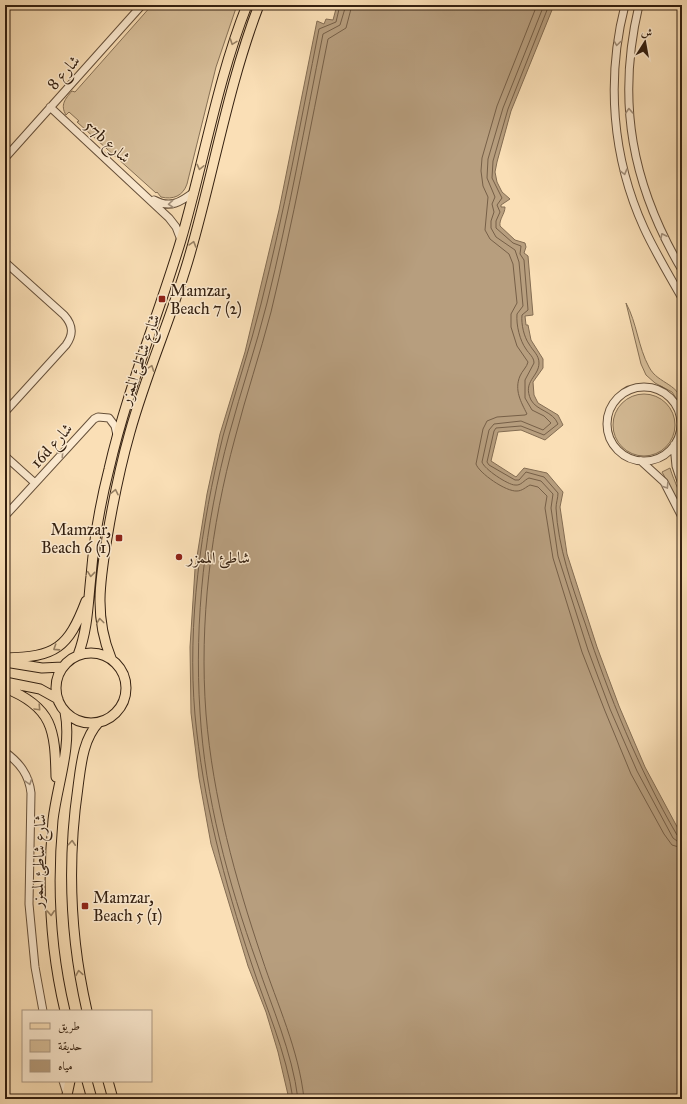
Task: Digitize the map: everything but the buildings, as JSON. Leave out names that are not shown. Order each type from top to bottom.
[{"type":"main road","name":"شارع شاطئ الممزر","points":[[78,655],[86,629],[89,592],[101,505],[117,435],[130,389],[181,240],[223,72],[247,5]]},
{"type":"main road","name":"شارع شاطئ الممزر","points":[[111,658],[101,629],[99,603],[106,547],[119,476],[142,393],[187,264],[234,79],[259,5]]},
{"type":"main road","points":[[5,658],[35,657],[49,652],[61,644],[75,628],[89,592]]},
{"type":"main road","points":[[94,653],[111,658],[122,670],[127,686],[124,702],[114,715],[99,722],[86,722],[78,720],[65,712],[58,699],[57,682],[63,667],[78,655],[94,653]]},
{"type":"main road","points":[[5,662],[42,668],[63,667]]},
{"type":"main road","points":[[5,682],[40,689],[58,699]]},
{"type":"main road","points":[[5,688],[28,698],[37,707],[51,728],[55,741],[56,797]]},
{"type":"main road","name":"شارع شاطئ الممزر","points":[[65,712],[66,739],[56,797],[50,865],[50,911],[56,963],[65,1010]]},
{"type":"main road","name":"شارع شاطئ الممزر","points":[[88,1010],[81,982],[74,939],[71,866],[74,822],[81,767],[87,740],[99,722]]},
{"type":"main road","points":[[68,1097],[70,1082]]},
{"type":"main road","points":[[87,1082],[92,1099]]},
{"type":"main road","points":[[108,1082],[113,1099]]},
{"type":"street","name":"شارع 8","points":[[5,158],[142,5]]},
{"type":"street","points":[[625,5],[617,45],[614,70],[615,121],[620,152],[624,170],[643,227],[682,298]]},
{"type":"street","points":[[639,5],[631,42],[628,72],[629,120],[632,144],[649,204],[665,239],[682,270]]},
{"type":"street","name":"57b شارع","points":[[50,108],[147,196],[173,223],[181,240]]},
{"type":"street","name":"57b شارع","points":[[147,196],[160,203],[173,205],[182,201],[194,192]]},
{"type":"street","points":[[5,262],[69,320],[72,333],[66,345],[5,412]]},
{"type":"street","points":[[649,387],[667,395],[675,403],[680,413],[681,424],[679,435],[674,446],[660,458],[641,461],[630,458],[621,453],[614,445],[609,436],[607,425],[608,414],[612,404],[626,392],[633,388],[649,387]]},
{"type":"street","name":"16d شارع","points":[[5,516],[94,419],[104,417],[109,418],[115,426],[117,435]]},
{"type":"street","points":[[674,446],[676,466],[682,484]]},
{"type":"street","points":[[5,456],[35,483]]},
{"type":"street","points":[[641,461],[664,482],[682,517]]},
{"type":"street","points":[[5,752],[23,769],[30,787],[28,904],[35,967],[43,1010]]},
{"type":"street","points":[[63,1082],[68,1097]]},
{"type":"green space","points":[[152,5],[237,5],[216,67],[187,184],[183,192],[170,198],[161,197],[157,192],[156,193],[77,122],[79,121],[69,112],[66,115],[63,108],[65,99],[69,94],[72,91],[75,92]]},
{"type":"green space","points":[[626,303],[649,367],[653,373],[678,393],[681,399],[682,407],[672,392],[655,383],[646,375],[641,364]]},
{"type":"green space","points":[[644,394],[656,397],[666,403],[672,413],[675,425],[672,437],[666,447],[656,453],[644,456],[632,453],[622,447],[616,437],[613,425],[616,413],[622,403],[632,397]]},
{"type":"green space","points":[[670,468],[682,503],[682,508],[662,472]]},
{"type":"water","points":[[337,5],[554,5],[511,111],[495,172],[497,182],[502,192],[510,199],[501,205],[501,207],[505,207],[500,221],[500,226],[515,240],[525,243],[526,247],[524,253],[528,256],[533,315],[525,316],[526,325],[528,325],[531,340],[543,359],[543,368],[533,382],[534,395],[538,403],[558,415],[563,425],[545,440],[521,430],[498,432],[491,461],[516,477],[524,468],[547,473],[563,492],[560,507],[567,554],[597,647],[619,706],[645,767],[682,836],[682,1099],[289,1099],[278,1052],[266,1012],[248,966],[211,844],[199,778],[191,713],[190,647],[195,569],[207,494],[220,434],[245,352],[279,210],[317,21],[324,24],[326,19],[333,20]]},
{"type":"place","name":"Mamzar, Beach 7 (2)","points":[[162,299]]},
{"type":"place","name":"Mamzar, Beach 6 (1)","points":[[119,538]]},
{"type":"place","name":"شاطئ الممزر","points":[[179,557]]},
{"type":"place","name":"Mamzar, Beach 5 (1)","points":[[85,906]]}]
